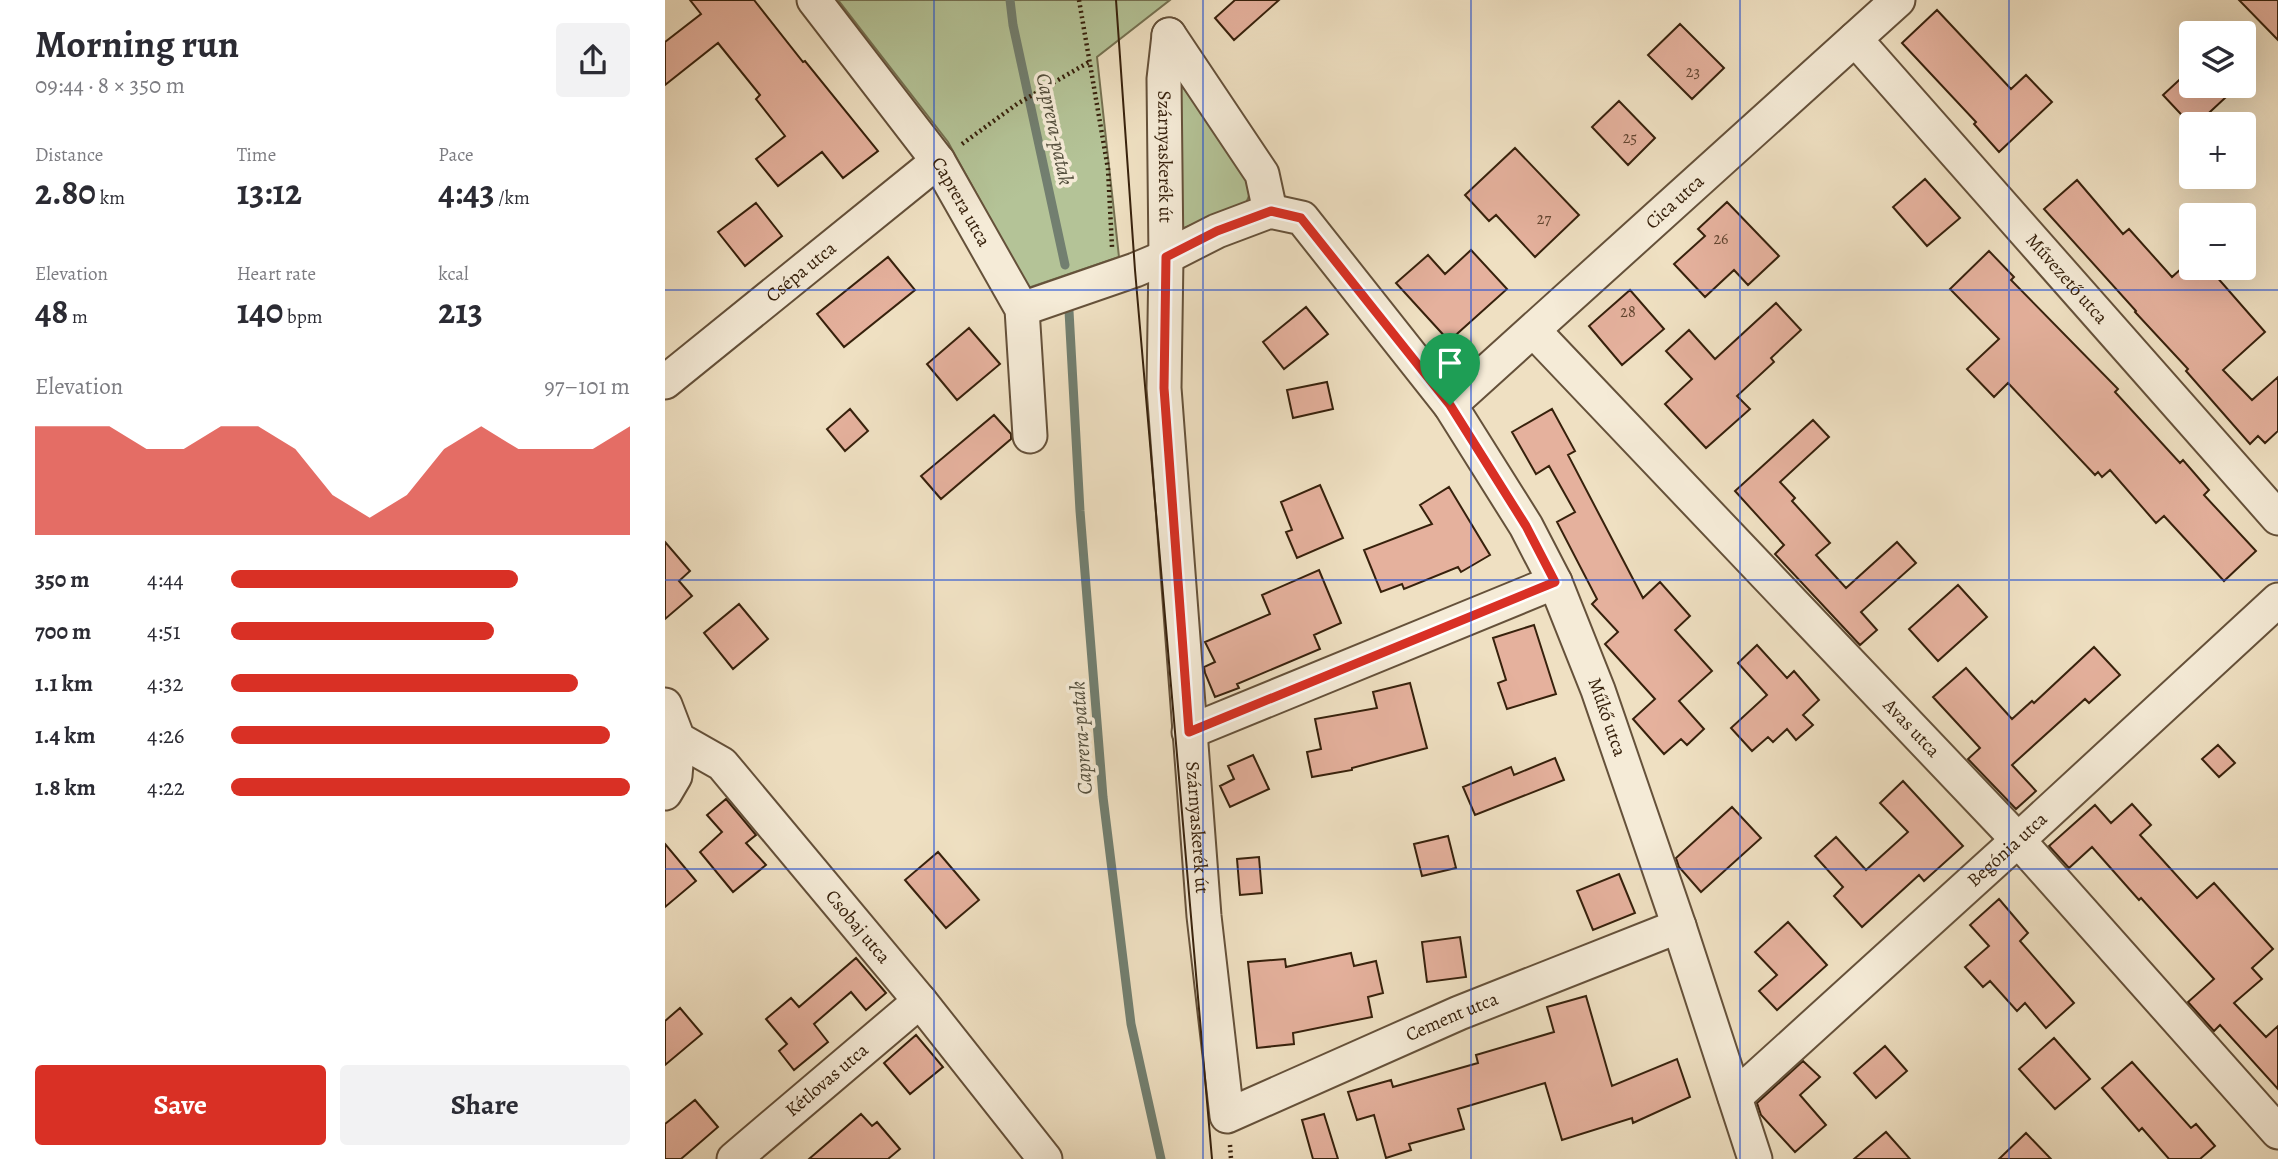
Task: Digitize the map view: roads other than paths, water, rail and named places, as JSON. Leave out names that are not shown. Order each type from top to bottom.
[{"type":"street","name":"Caprera utca","points":[[814,0],[938,161],[1022,309],[1030,436]]},
{"type":"street","name":"Cica utca","points":[[1450,405],[1898,0]]},
{"type":"street","name":"Szárnyaskerék út","points":[[1227,1116],[1204,916],[1164,388],[1164,79],[1169,35],[1262,174],[1271,211]]},
{"type":"street","name":"Művezető utca","points":[[1855,39],[2278,518]]},
{"type":"street","name":"Csépa utca","points":[[665,382],[938,161]]},
{"type":"street","points":[[1022,309],[1166,257],[1217,231],[1271,211]]},
{"type":"street","name":"Műkő utca","points":[[1271,211],[1301,218],[1450,405],[1526,526],[1555,582],[1598,690],[1755,1159]]},
{"type":"street","name":"Avas utca","points":[[1534,331],[2018,840],[2278,1132]]},
{"type":"street","points":[[1189,732],[1555,582]]},
{"type":"street","name":"Begónia utca","points":[[1735,1097],[2278,600]]},
{"type":"street","points":[[665,705],[678,739],[675,776],[665,793]]},
{"type":"street","name":"Csobaj utca","points":[[678,739],[722,764],[919,1001],[1045,1159]]},
{"type":"street","name":"Cement utca","points":[[1227,1116],[1459,1013],[1679,926]]},
{"type":"street","name":"Kétlovas utca","points":[[734,1159],[919,1001]]},
{"type":"waterway","name":"Caprera-patak","points":[[1010,0],[1013,25],[1065,265]]},
{"type":"waterway","name":"Caprera-patak","points":[[1069,311],[1080,511],[1103,797],[1131,1024],[1161,1159]]},
{"type":"tram line","points":[[1116,0],[1135,270],[1212,1159]]}]
